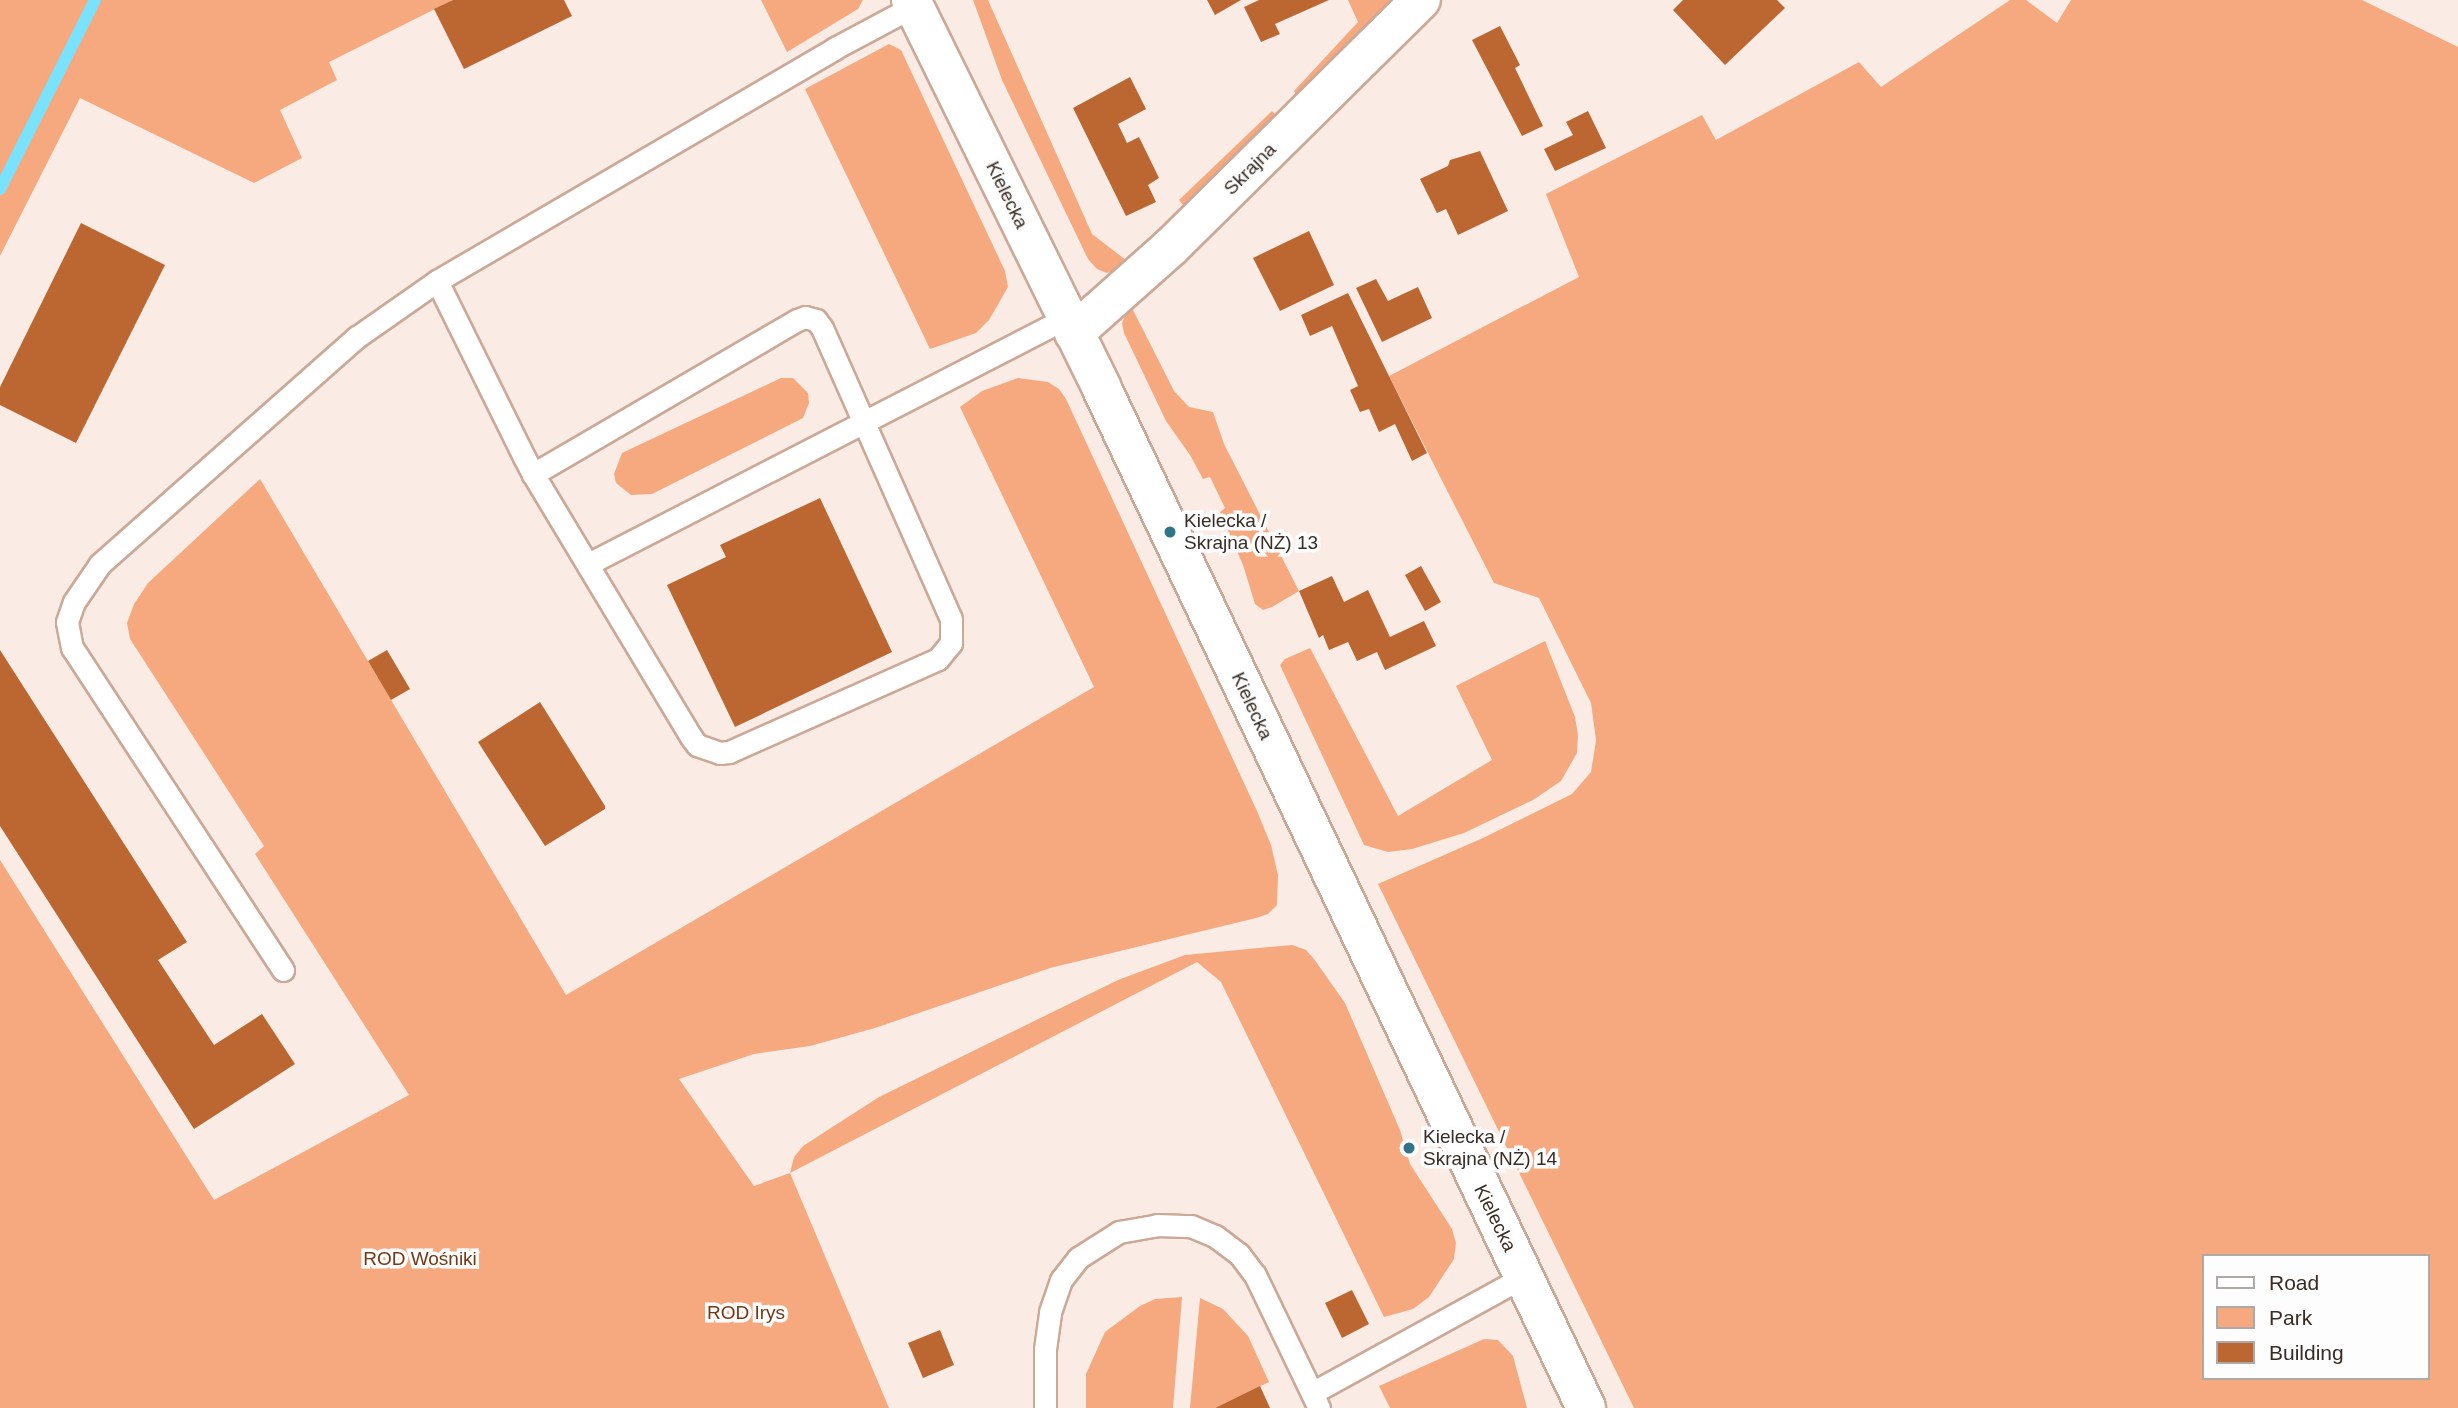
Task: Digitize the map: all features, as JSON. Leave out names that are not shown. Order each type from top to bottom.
[{"type":"main road","name":"Skrajna","points":[[1070,325],[1172,246],[1420,0]]},
{"type":"main road","name":"Kielecka","points":[[913,2],[1070,325],[1586,1408]]},
{"type":"lane","points":[[283,970],[72,648],[67,622],[74,602],[100,564],[357,337],[437,281],[913,2]]},
{"type":"lane","points":[[437,281],[533,474],[697,746],[720,753],[729,752],[938,659],[951,643],[951,619],[822,328],[816,320],[805,317],[533,474]]},
{"type":"lane","points":[[588,564],[864,422],[1070,325]]},
{"type":"lane","points":[[1045,1408],[1045,1349],[1050,1312],[1061,1280],[1078,1258],[1119,1232],[1157,1225],[1191,1226],[1214,1236],[1239,1254],[1255,1275],[1315,1401],[1523,1277]]},
{"type":"green space","points":[[0,0],[453,0],[329,62],[337,80],[280,110],[302,158],[254,183],[80,98],[0,256]]},
{"type":"green space","points":[[761,0],[863,0],[858,9],[787,52]]},
{"type":"green space","points":[[973,0],[988,0],[1092,234],[1131,264],[1107,273],[1097,269],[1088,259],[1002,80]]},
{"type":"green space","points":[[1348,0],[1397,0],[1298,98],[1294,91],[1358,22]]},
{"type":"green space","points":[[2010,0],[2026,0],[2057,23],[2071,0],[2362,0],[2458,47],[2458,1408],[1634,1408],[1378,884],[1483,838],[1572,794],[1591,772],[1596,740],[1591,703],[1539,598],[1494,583],[1389,376],[1579,277],[1546,194],[1702,115],[1716,140],[1859,62],[1881,87]]},
{"type":"green space","points":[[889,44],[901,50],[1005,271],[1008,287],[989,320],[976,333],[930,349],[805,89]]},
{"type":"green space","points":[[1272,111],[1278,117],[1187,209],[1179,200]]},
{"type":"green space","points":[[1130,304],[1174,391],[1189,407],[1213,412],[1224,444],[1299,591],[1272,607],[1263,610],[1255,604],[1243,565],[1220,512],[1225,508],[1210,477],[1203,479],[1166,421],[1124,333],[1122,323]]},
{"type":"green space","points":[[781,378],[793,378],[808,393],[809,403],[803,418],[652,494],[631,495],[616,483],[614,474],[622,453]]},
{"type":"green space","points":[[1018,378],[1048,382],[1059,389],[1257,811],[1271,845],[1278,875],[1277,905],[1268,914],[1256,918],[1050,968],[875,1028],[810,1046],[754,1054],[679,1079],[754,1186],[790,1173],[889,1408],[0,1408],[0,860],[214,1200],[409,1095],[255,854],[264,846],[130,639],[127,623],[134,604],[148,583],[260,479],[566,995],[1094,687],[960,407],[982,391]]},
{"type":"green space","points":[[1545,641],[1575,717],[1578,735],[1577,753],[1561,781],[1533,800],[1464,833],[1412,849],[1388,852],[1364,845],[1280,665],[1285,659],[1310,648],[1398,816],[1492,760],[1456,686]]},
{"type":"green space","points":[[1292,945],[1306,950],[1345,1003],[1400,1130],[1410,1164],[1452,1229],[1456,1243],[1454,1259],[1429,1297],[1413,1309],[1384,1317],[1221,982],[1197,962],[790,1173],[794,1157],[803,1146],[879,1097],[1118,980],[1185,955]]},
{"type":"green space","points":[[1182,1297],[1173,1408],[1086,1408],[1086,1374],[1105,1332],[1140,1306],[1155,1299]]},
{"type":"green space","points":[[1200,1298],[1223,1309],[1248,1336],[1269,1382],[1215,1408],[1190,1408]]},
{"type":"green space","points":[[1484,1339],[1498,1340],[1513,1356],[1527,1408],[1390,1408],[1379,1386]]},
{"type":"building","points":[[453,0],[564,0],[572,16],[464,69],[434,9]]},
{"type":"building","points":[[1207,0],[1241,0],[1215,15]]},
{"type":"building","points":[[1259,0],[1329,0],[1275,24],[1280,34],[1261,42],[1244,7]]},
{"type":"building","points":[[1683,0],[1777,0],[1785,8],[1725,65],[1673,10]]},
{"type":"building","points":[[1500,26],[1520,65],[1515,68],[1543,126],[1522,136],[1472,40]]},
{"type":"building","points":[[1130,77],[1146,109],[1118,124],[1127,143],[1139,137],[1159,178],[1148,185],[1156,202],[1126,216],[1073,108]]},
{"type":"building","points":[[1588,111],[1606,148],[1555,171],[1544,149],[1573,135],[1566,122]]},
{"type":"building","points":[[1480,151],[1508,211],[1458,235],[1446,209],[1437,213],[1420,179],[1448,166],[1450,160]]},
{"type":"building","points":[[81,223],[165,265],[76,443],[0,405],[0,387]]},
{"type":"building","points":[[1309,231],[1334,285],[1280,311],[1253,258]]},
{"type":"building","points":[[1376,279],[1388,301],[1418,287],[1432,318],[1382,342],[1356,288]]},
{"type":"building","points":[[1348,293],[1427,453],[1412,461],[1395,424],[1379,432],[1369,409],[1360,412],[1350,390],[1358,386],[1332,326],[1310,336],[1301,315]]},
{"type":"building","points":[[820,498],[892,652],[735,727],[667,585],[726,557],[720,545]]},
{"type":"building","points":[[1421,566],[1441,602],[1425,611],[1405,575]]},
{"type":"building","points":[[1332,576],[1344,602],[1368,590],[1390,637],[1424,621],[1436,646],[1385,670],[1377,652],[1357,661],[1348,642],[1329,650],[1323,635],[1319,638],[1299,591]]},
{"type":"building","points":[[0,650],[187,942],[158,960],[214,1045],[262,1014],[295,1064],[194,1129],[0,826]]},
{"type":"building","points":[[387,650],[410,689],[391,700],[368,661]]},
{"type":"building","points":[[540,702],[605,806],[605,809],[545,846],[478,742]]},
{"type":"building","points":[[1352,1290],[1369,1324],[1342,1338],[1325,1303]]},
{"type":"building","points":[[940,1330],[954,1365],[923,1378],[908,1343]]},
{"type":"building","points":[[1260,1386],[1270,1408],[1215,1408]]},
{"type":"waterway","points":[[0,189],[95,0]]},
{"type":"place","name":"Kielecka / Skrajna (NŻ) 13","points":[[1170,532]]},
{"type":"place","name":"Kielecka / Skrajna (NŻ) 14","points":[[1409,1148]]},
{"type":"park label","name":"ROD Wośniki","points":[[420,1259]]},
{"type":"park label","name":"ROD Irys","points":[[746,1313]]}]
